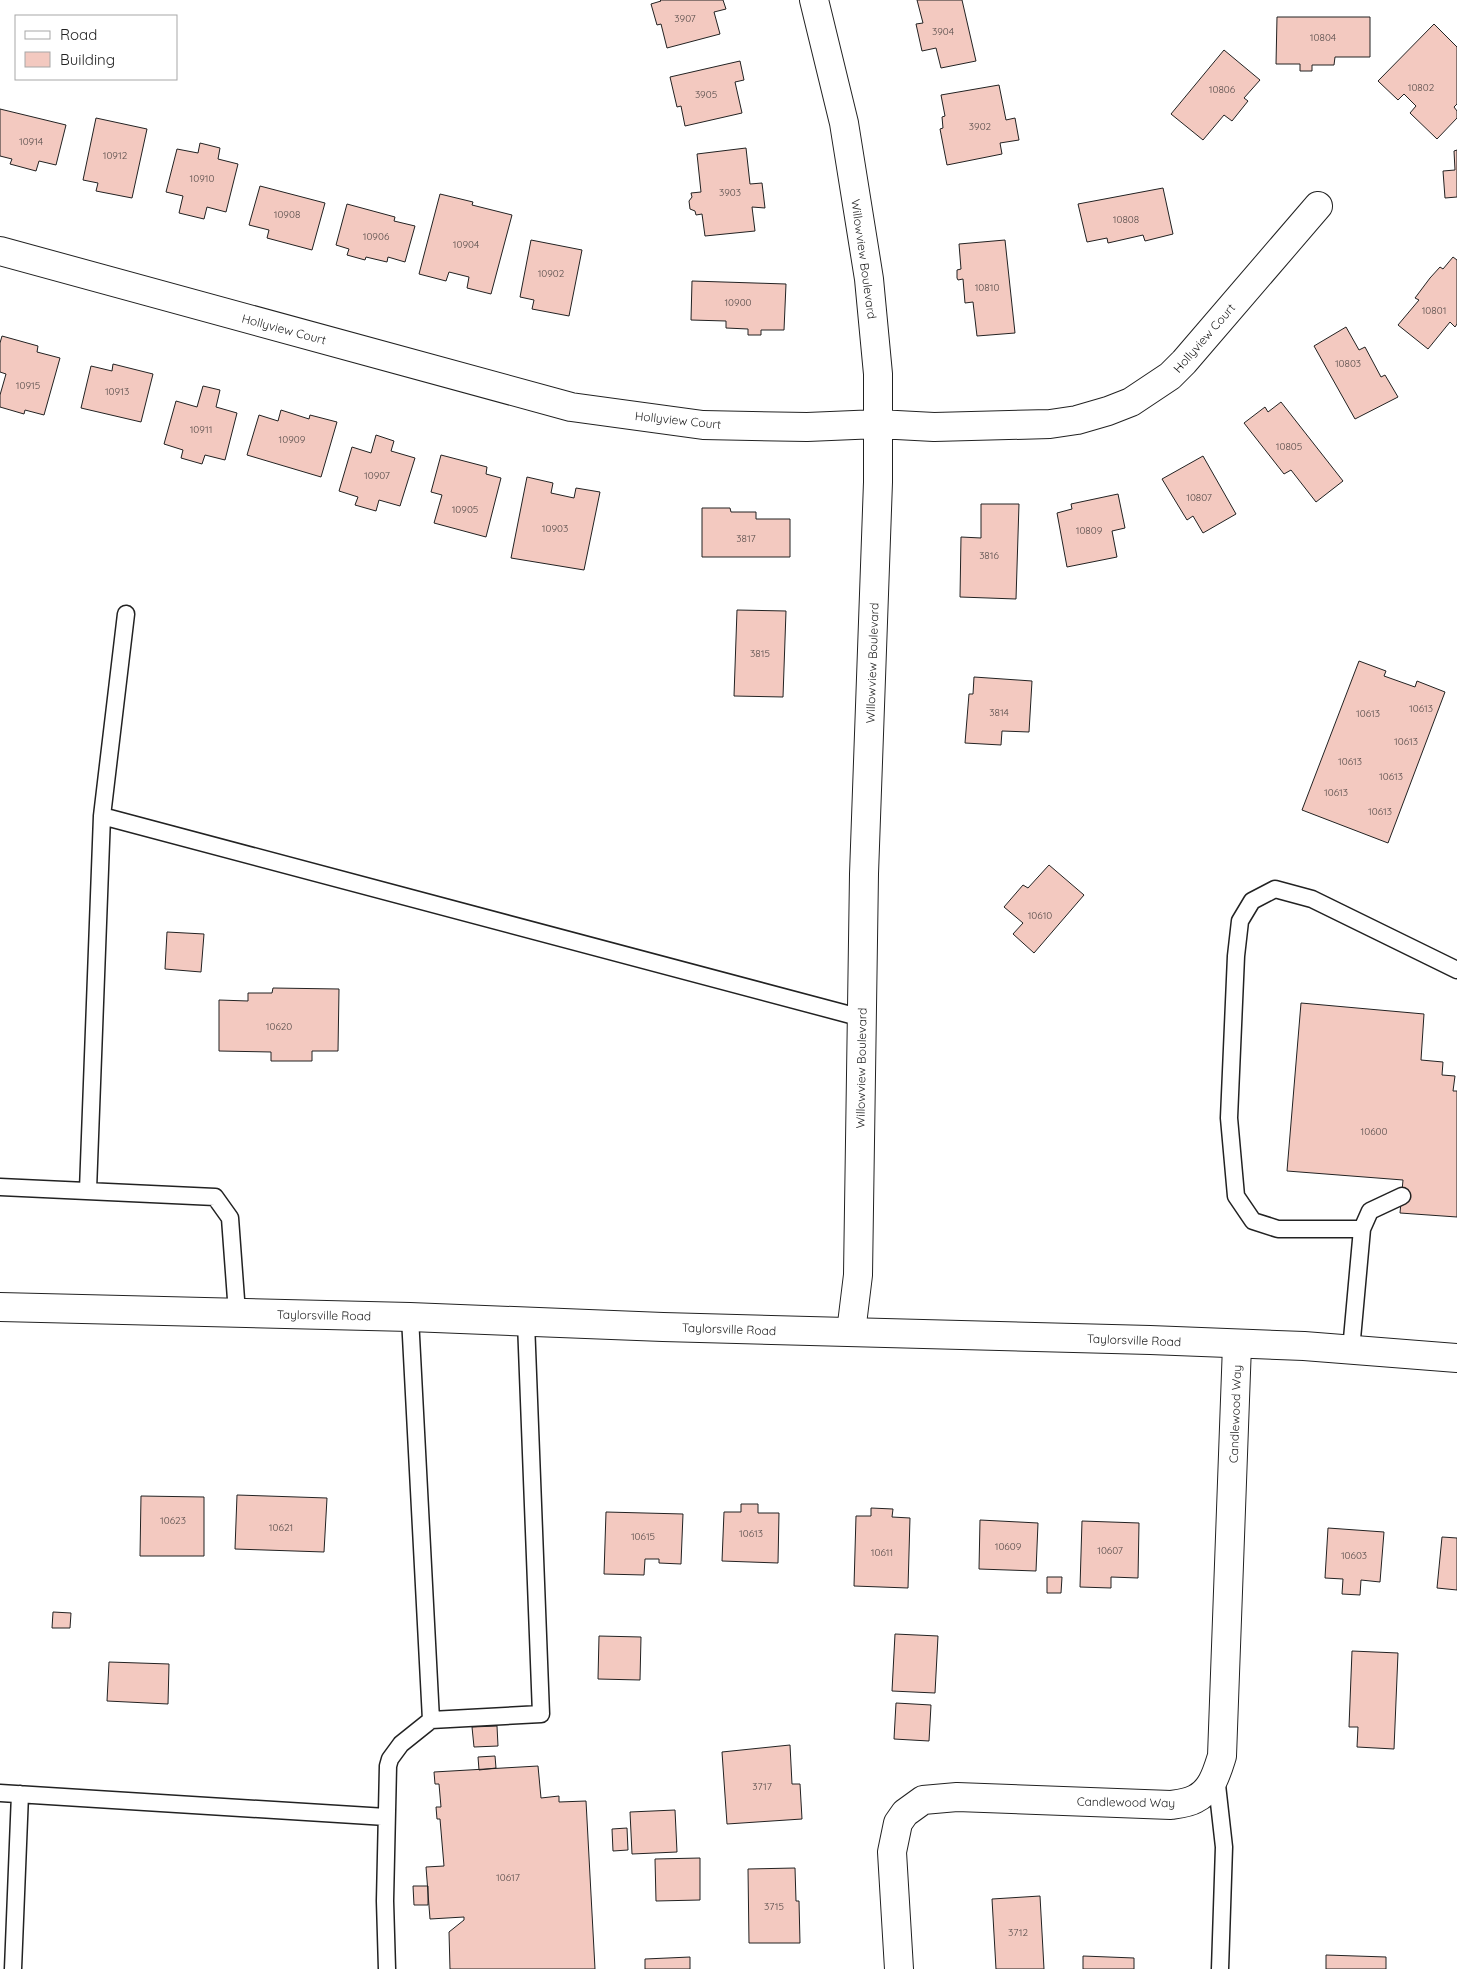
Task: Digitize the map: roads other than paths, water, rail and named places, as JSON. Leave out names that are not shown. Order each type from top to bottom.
[{"type":"street","name":"Willowview Boulevard","points":[[814,0],[844,123],[869,279],[878,374],[878,482],[864,874],[858,1275],[851,1332]]},
{"type":"street","name":"Hollyview Court","points":[[0,251],[571,407],[702,425],[807,427],[878,424],[934,427],[1050,424],[1077,420],[1131,402],[1170,376],[1318,206]]},
{"type":"street","name":"Taylorsville Road","points":[[0,1308],[410,1317],[1150,1340],[1237,1345],[1304,1346],[1457,1358]]},
{"type":"street","name":"Candlewood Way","points":[[899,1969],[892,1852],[898,1823],[905,1813],[923,1800],[957,1797],[1171,1806],[1195,1800],[1205,1792],[1216,1776],[1222,1756],[1237,1345]]},
{"type":"lane","points":[[88,1190],[102,816],[126,614]]},
{"type":"lane","points":[[102,816],[862,1018]]},
{"type":"lane","points":[[1362,1229],[1278,1229],[1253,1221],[1236,1196],[1229,1118],[1236,956],[1240,922],[1252,901],[1275,889],[1312,899],[1457,970]]},
{"type":"lane","points":[[0,1187],[215,1197],[230,1218],[238,1313]]},
{"type":"lane","points":[[1351,1350],[1362,1229],[1370,1211],[1402,1196]]},
{"type":"lane","points":[[410,1317],[431,1720]]},
{"type":"lane","points":[[387,1969],[385,1900],[386,1817],[388,1766],[390,1759],[401,1744],[431,1720],[541,1714],[526,1322]]},
{"type":"lane","points":[[1216,1776],[1224,1847],[1220,1969]]},
{"type":"lane","points":[[0,1793],[386,1817]]},
{"type":"lane","points":[[13,1969],[20,1794]]}]
